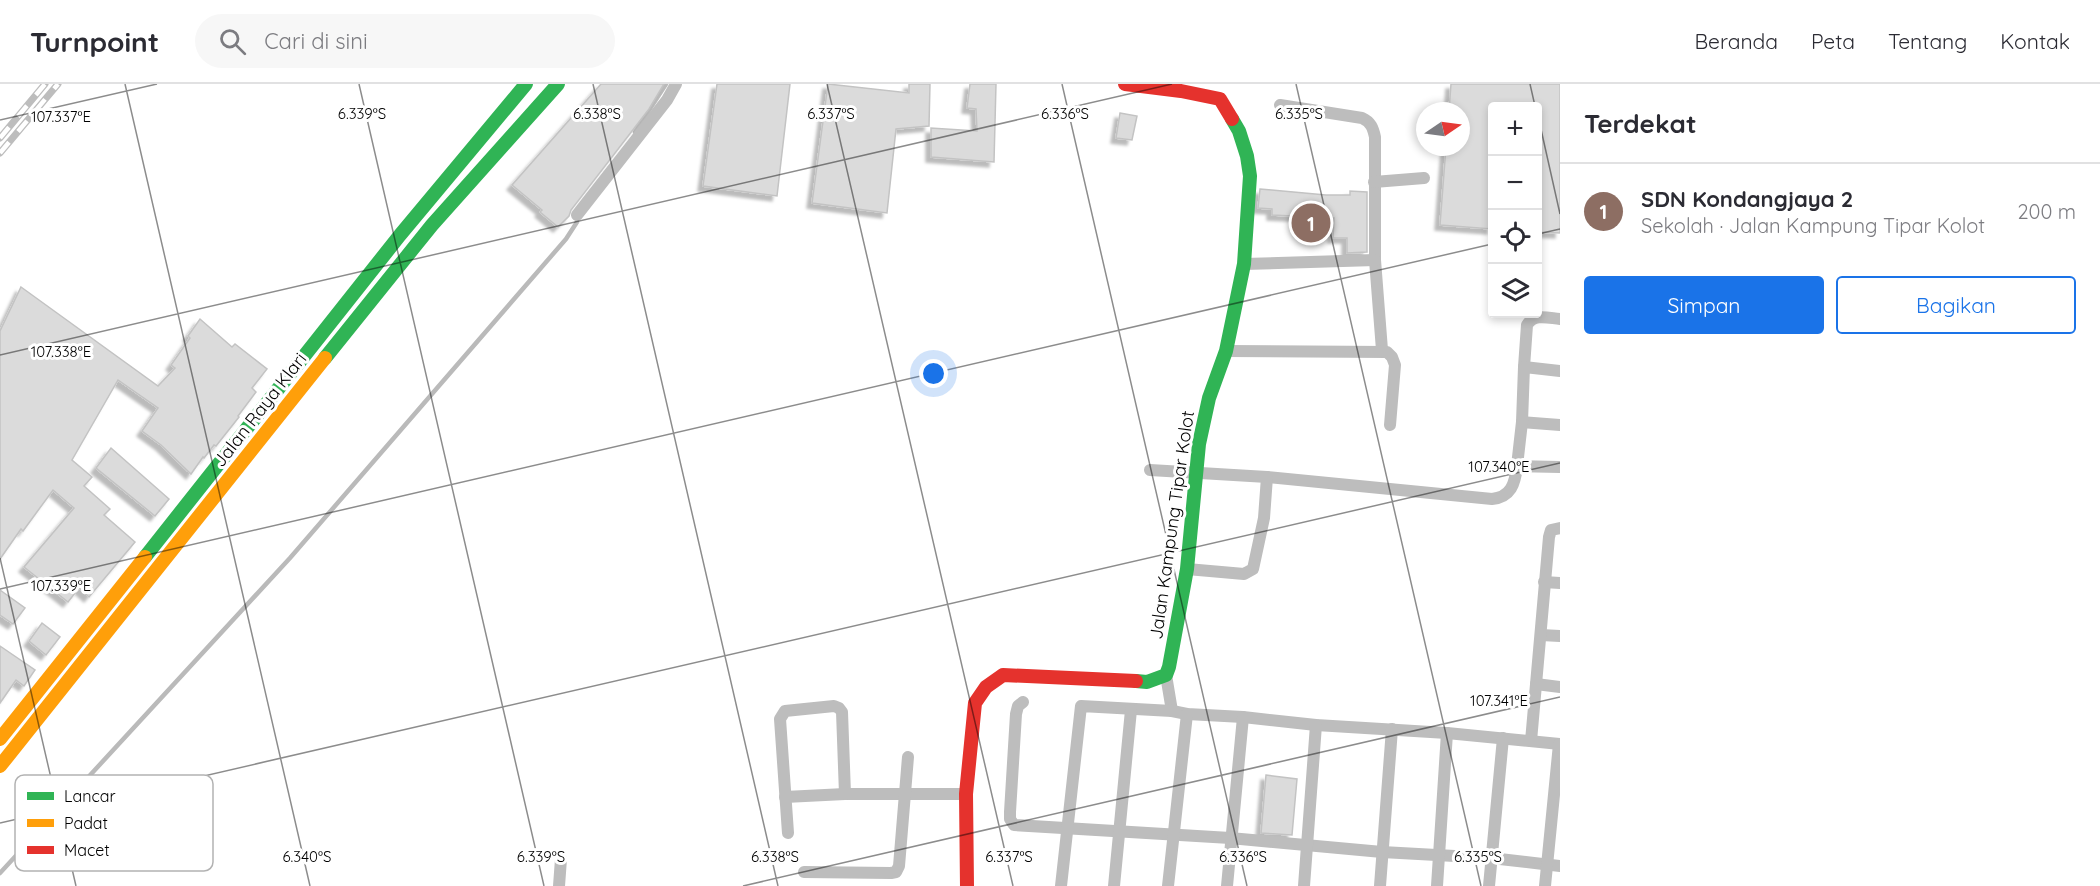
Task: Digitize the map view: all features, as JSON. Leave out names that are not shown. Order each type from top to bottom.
[{"type":"main road","name":"Jalan Raya Klari","points":[[0,739],[400,235],[526,84]]},
{"type":"main road","name":"Jalan Raya Klari","points":[[0,766],[424,234],[558,84]]},
{"type":"main road","name":"Jalan Kampung Tipar Kolot","points":[[1125,84],[1181,91],[1220,99],[1239,131],[1247,156],[1250,176],[1244,264],[1226,351],[1209,398],[1199,444],[1186,569],[1166,675]]},
{"type":"main road","points":[[967,886],[966,794],[975,704],[986,686],[1003,675],[1147,682],[1166,675]]},
{"type":"street","points":[[577,215],[667,99],[676,84]]},
{"type":"street","points":[[1280,105],[1362,118],[1369,121],[1374,128],[1375,260],[1382,350]]},
{"type":"street","points":[[1374,182],[1424,178]]},
{"type":"street","points":[[1244,264],[1375,260]]},
{"type":"street","points":[[1150,470],[1267,477],[1492,499],[1501,498],[1508,494],[1516,479],[1522,422],[1527,325],[1536,317],[1560,319]]},
{"type":"street","points":[[1226,351],[1382,350],[1392,357],[1395,365],[1390,425]]},
{"type":"street","points":[[1524,367],[1560,371]]},
{"type":"street","points":[[1522,422],[1560,425]]},
{"type":"street","points":[[1517,466],[1560,467]]},
{"type":"street","points":[[1186,569],[1244,574],[1253,569],[1264,518],[1267,477]]},
{"type":"street","points":[[1531,741],[1549,537],[1551,530],[1560,528]]},
{"type":"street","points":[[1544,582],[1560,583]]},
{"type":"street","points":[[1541,635],[1560,636]]},
{"type":"street","points":[[1166,675],[1172,711]]},
{"type":"street","points":[[1536,684],[1560,687]]},
{"type":"street","points":[[1023,702],[1018,706],[1016,714],[1010,819],[1014,825],[1230,838],[1382,852],[1491,858],[1560,867]]},
{"type":"street","points":[[788,833],[780,718],[785,711],[834,706],[842,712],[845,794]]},
{"type":"street","points":[[1061,886],[1081,706],[1172,711],[1559,744],[1545,886]]},
{"type":"street","points":[[1114,886],[1131,710]]},
{"type":"street","points":[[1168,886],[1187,714]]},
{"type":"street","points":[[1227,886],[1243,717]]},
{"type":"street","points":[[1304,886],[1316,725]]},
{"type":"street","points":[[1380,886],[1392,729]]},
{"type":"street","points":[[1437,886],[1446,733]]},
{"type":"street","points":[[1489,886],[1503,738]]},
{"type":"street","points":[[804,872],[896,872],[899,866],[909,757]]},
{"type":"street","points":[[785,797],[845,794],[966,794]]},
{"type":"street","points":[[559,886],[561,859]]},
{"type":"building","points":[[601,84],[664,84],[649,109],[571,210],[569,216],[558,227],[512,185]]},
{"type":"building","points":[[717,84],[790,84],[777,196],[703,186]]},
{"type":"building","points":[[828,84],[909,93],[909,84],[930,84],[929,126],[896,129],[887,213],[812,203]]},
{"type":"building","points":[[970,84],[996,84],[994,162],[931,157],[931,128],[977,131],[976,109],[967,108]]},
{"type":"building","points":[[1451,84],[1560,84],[1560,233],[1542,232],[1542,102],[1488,102],[1488,229],[1440,225],[1445,156],[1470,156],[1470,102],[1450,102]]},
{"type":"building","points":[[1120,113],[1137,116],[1132,140],[1116,138]]},
{"type":"building","points":[[1260,189],[1326,195],[1350,195],[1350,191],[1367,192],[1367,252],[1347,253],[1347,238],[1333,238],[1334,218],[1272,215],[1272,209],[1258,208]]},
{"type":"building","points":[[21,287],[158,386],[175,368],[171,365],[200,319],[232,347],[235,344],[267,369],[252,388],[256,392],[239,417],[191,474],[161,445],[142,431],[158,408],[118,380],[72,460],[92,477],[84,486],[110,509],[104,515],[135,542],[89,597],[79,588],[68,602],[24,567],[74,508],[53,490],[0,559],[0,331]]},
{"type":"building","points":[[111,448],[169,499],[155,516],[96,468]]},
{"type":"building","points":[[0,590],[25,608],[13,624],[0,615]]},
{"type":"building","points":[[42,623],[60,637],[46,655],[29,641]]},
{"type":"building","points":[[0,646],[35,670],[24,686],[16,680],[0,703]]},
{"type":"building","points":[[1266,775],[1297,779],[1292,835],[1261,833]]},
{"type":"waterway","points":[[635,132],[666,84]]},
{"type":"waterway","points":[[90,775],[290,558],[566,239],[577,222]]},
{"type":"waterway","points":[[0,873],[15,857]]},
{"type":"railway","points":[[0,138],[45,84]]},
{"type":"railway","points":[[0,153],[58,84]]},
{"type":"traffic: fast","points":[[145,557],[400,235],[526,84]]},
{"type":"traffic: fast","points":[[325,358],[432,225],[558,84]]},
{"type":"traffic: fast","points":[[1136,681],[1147,682],[1166,675],[1169,667],[1187,569],[1199,444],[1209,398],[1226,351],[1244,264],[1250,176],[1247,156],[1239,131],[1232,119]]},
{"type":"traffic: slow","points":[[0,766],[325,358]]},
{"type":"traffic: slow","points":[[0,739],[145,557]]},
{"type":"traffic: jam","points":[[1125,84],[1181,91],[1220,99],[1232,119]]},
{"type":"traffic: jam","points":[[967,886],[966,794],[975,703],[986,687],[1003,675],[1136,681]]},
{"type":"place","name":"SDN Kondangjaya 2","points":[[1311,223]]}]
